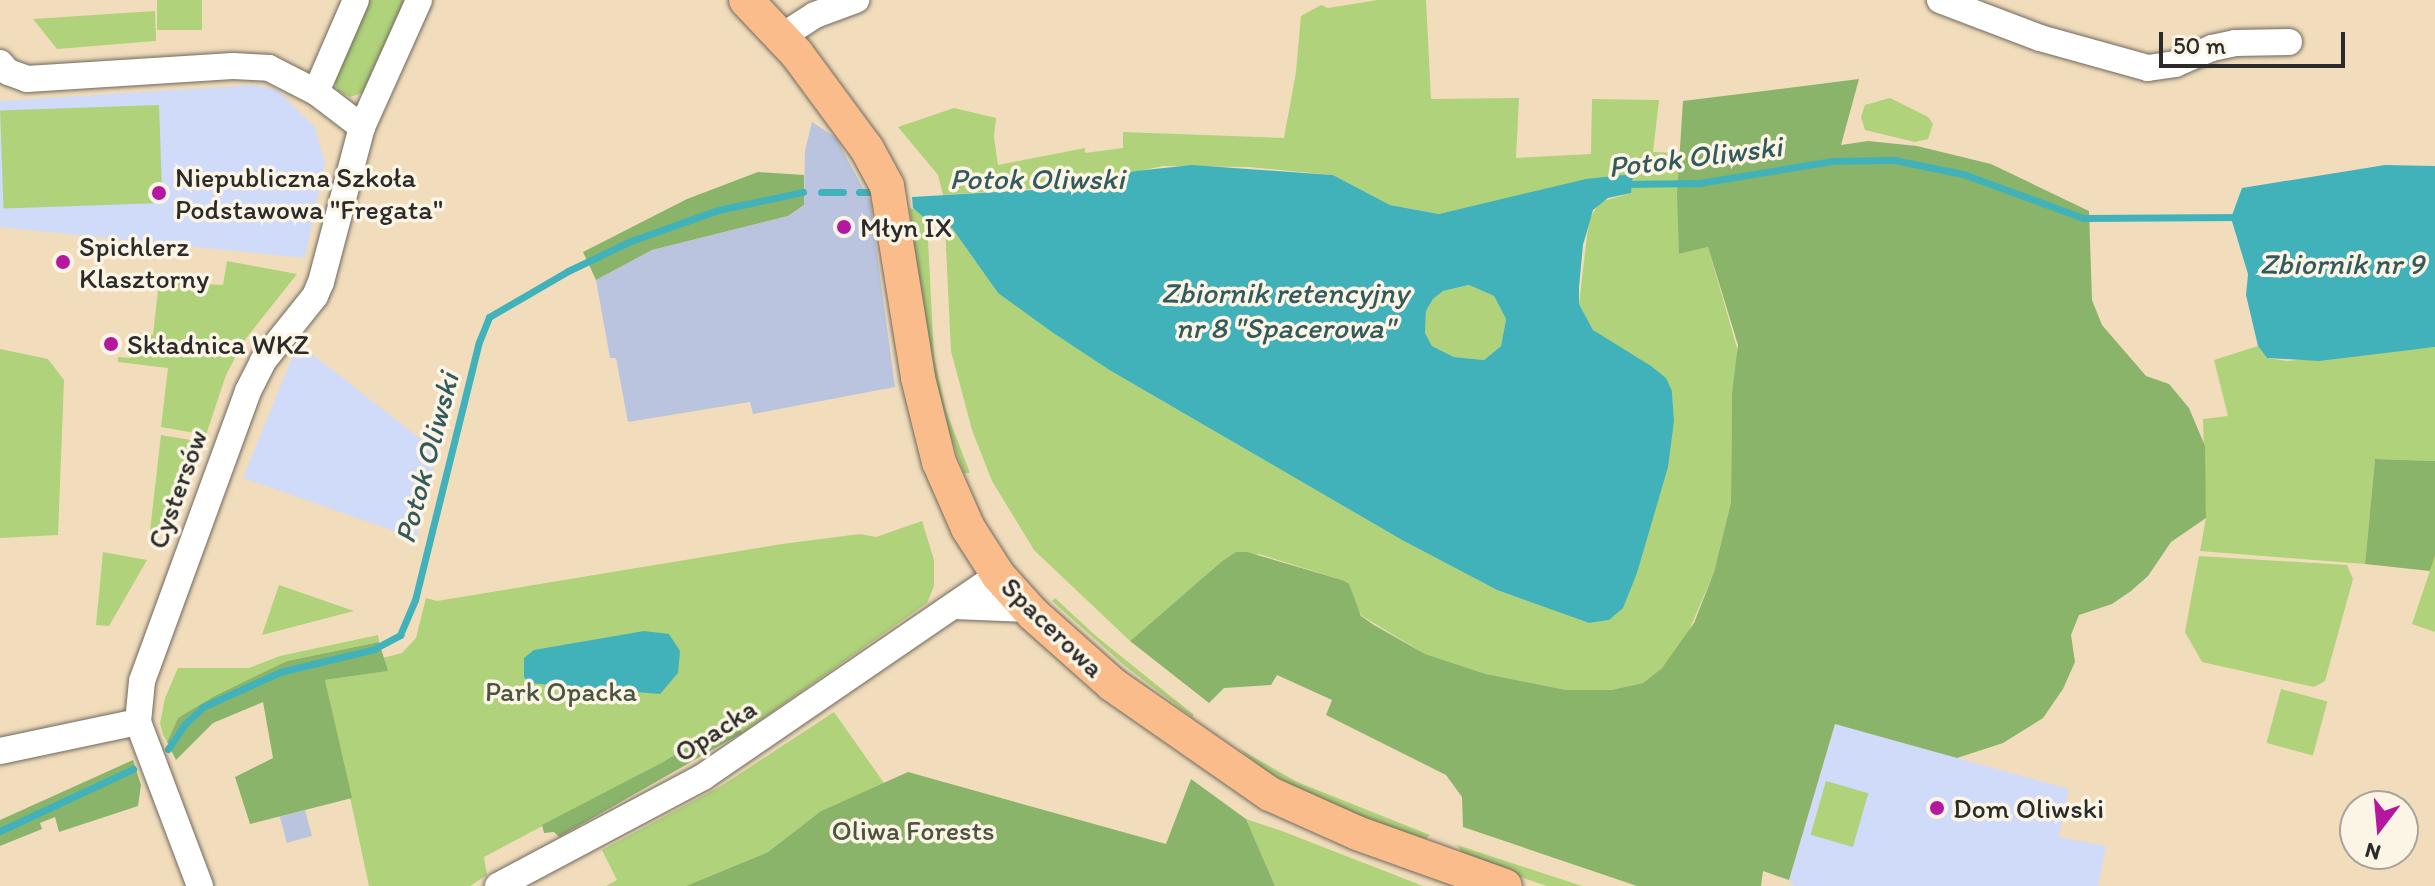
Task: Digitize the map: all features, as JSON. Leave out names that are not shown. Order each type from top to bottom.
[{"type":"main road","name":"Spacerowa","points":[[746,0],[781,37],[867,149],[887,186],[918,378],[939,462],[968,528],[998,575],[1028,609],[1113,685],[1270,794],[1357,833],[1505,886]]},
{"type":"street","points":[[316,92],[356,0]]},
{"type":"street","name":"Cystersów","points":[[200,886],[138,722],[142,681],[248,391],[263,361],[315,296],[321,282],[362,127],[419,0]]},
{"type":"street","points":[[781,37],[815,15],[856,0]]},
{"type":"street","points":[[1940,0],[2040,38],[2148,68],[2175,64],[2212,48],[2235,43],[2289,42]]},
{"type":"street","points":[[0,63],[8,72],[27,79],[233,66],[269,68],[316,92],[362,127]]},
{"type":"street","name":"Opacka","points":[[498,886],[703,777],[998,575]]},
{"type":"street","points":[[954,606],[1028,609]]},
{"type":"street","points":[[0,751],[138,722]]},
{"type":"shaded area","name":"Niepubliczna Szkoła Podstawowa \"Fregata\"","points":[[255,85],[277,90],[315,127],[325,164],[305,258],[0,227],[0,101]]},
{"type":"shaded area","points":[[812,122],[836,138],[870,201],[895,387],[753,414],[750,402],[628,422],[616,358],[610,358],[596,280],[652,250],[788,216],[804,205],[805,151]]},
{"type":"shaded area","points":[[298,343],[437,452],[417,539],[243,478]]},
{"type":"shaded area","name":"Dom Oliwski","points":[[1835,724],[2069,789],[2059,837],[2106,846],[2098,886],[1794,886],[1789,880]]},
{"type":"shaded area","points":[[305,810],[312,836],[287,843],[280,817]]},
{"type":"green space","points":[[157,0],[202,0],[202,30],[157,30]]},
{"type":"green space","points":[[366,0],[408,0],[365,92],[350,97],[338,91],[333,77]]},
{"type":"green space","points":[[1378,0],[1426,0],[1431,99],[1519,98],[1516,158],[1591,154],[1592,99],[1659,100],[1653,152],[1679,153],[1679,254],[1708,247],[1739,355],[1732,393],[1731,502],[1714,572],[1685,640],[1662,668],[1643,683],[1611,690],[1566,690],[1486,674],[1425,654],[1362,616],[1342,580],[1259,554],[1221,562],[1130,641],[1034,550],[992,481],[972,430],[951,351],[945,227],[952,228],[998,293],[1111,371],[1402,540],[1497,590],[1589,623],[1608,620],[1637,573],[1674,421],[1672,391],[1593,330],[1579,304],[1589,219],[1600,202],[1631,193],[1632,175],[1439,214],[1390,205],[1333,175],[1249,167],[1163,166],[1062,187],[943,195],[938,175],[898,127],[954,108],[996,118],[994,137],[998,165],[1085,148],[1085,153],[1123,148],[1123,132],[1284,138],[1296,72],[1301,16],[1321,5],[1328,8]]},
{"type":"green space","points":[[155,11],[156,41],[57,49],[33,19]]},
{"type":"green space","points":[[1859,79],[1841,145],[1868,141],[1917,146],[1991,164],[2089,211],[2092,300],[2102,325],[2146,376],[2169,384],[2189,408],[2205,446],[2206,518],[2171,542],[2148,576],[2131,591],[2112,604],[2079,615],[2071,635],[2075,662],[2063,689],[2043,718],[2003,743],[1957,758],[1835,724],[1789,880],[1763,871],[1761,886],[1637,886],[1463,827],[1462,797],[1446,775],[1326,715],[1332,700],[1277,675],[1271,685],[1224,688],[1209,703],[1130,641],[1221,562],[1236,552],[1247,552],[1349,584],[1361,616],[1425,654],[1486,674],[1566,690],[1611,690],[1643,683],[1662,668],[1694,623],[1714,572],[1731,502],[1732,393],[1738,345],[1708,247],[1679,254],[1677,194],[1683,101]]},
{"type":"green space","points":[[1890,98],[1928,117],[1933,124],[1928,139],[1915,142],[1865,130],[1861,117],[1865,105]]},
{"type":"green space","points":[[159,105],[162,203],[4,208],[0,111]]},
{"type":"green space","points":[[758,172],[804,175],[804,205],[788,216],[652,250],[596,280],[583,252],[687,199]]},
{"type":"green space","points":[[910,208],[920,211],[927,220],[934,357],[946,411],[970,473],[964,473],[940,408],[915,264]]},
{"type":"green space","points":[[227,261],[297,274],[244,341],[226,375],[206,435],[161,427],[168,368],[118,362],[118,357],[131,358],[134,332],[153,335],[159,281],[223,285]]},
{"type":"green space","points":[[1469,285],[1494,296],[1506,319],[1501,346],[1484,360],[1454,357],[1432,346],[1425,333],[1426,311],[1433,299],[1443,291]]},
{"type":"green space","points":[[2258,346],[2267,358],[2287,361],[2435,347],[2435,461],[2375,459],[2365,564],[2200,551],[2206,518],[2203,419],[2228,416],[2214,360]]},
{"type":"green space","points":[[0,349],[48,359],[64,380],[58,535],[0,538]]},
{"type":"green space","points":[[161,435],[203,442],[167,528],[150,531]]},
{"type":"green space","points":[[2375,459],[2435,461],[2435,556],[2430,571],[2365,564]]},
{"type":"green space","name":"Park Opacka","points":[[922,521],[934,560],[934,586],[927,603],[742,733],[735,718],[663,762],[484,857],[487,875],[470,886],[369,886],[325,680],[387,671],[383,658],[402,653],[416,638],[426,598],[437,601],[782,544],[860,534],[876,537]]},
{"type":"green space","points":[[103,552],[147,560],[109,626],[96,625]]},
{"type":"green space","points":[[2199,556],[2347,565],[2353,579],[2325,681],[2314,687],[2202,662],[2185,632]]},
{"type":"green space","points":[[2435,556],[2435,632],[2412,624]]},
{"type":"green space","points":[[279,585],[354,611],[262,635]]},
{"type":"green space","points":[[1055,598],[1096,636],[1194,715],[1192,717],[1125,666],[1052,601]]},
{"type":"green space","points":[[378,635],[379,642],[287,661],[178,718],[167,742],[163,734],[160,723],[165,698],[178,668],[249,668],[280,656]]},
{"type":"green space","points":[[379,642],[388,671],[325,680],[352,798],[250,824],[235,777],[273,758],[263,702],[213,723],[176,760],[167,742],[178,718],[213,697],[287,661]]},
{"type":"green space","points":[[2281,689],[2327,701],[2313,756],[2267,743]]},
{"type":"green space","points":[[834,712],[884,783],[821,811],[768,852],[686,886],[606,886],[617,880],[602,850],[721,786]]},
{"type":"green space","points":[[735,718],[742,733],[559,837],[554,832],[544,833],[542,825],[663,762]]},
{"type":"green space","points":[[1238,748],[1297,782],[1430,835],[1424,840],[1325,804],[1265,770]]},
{"type":"green space","points":[[133,760],[141,785],[138,806],[59,832],[55,817],[40,823],[42,829],[0,846],[0,820]]},
{"type":"green space","name":"Oliwa Forests","points":[[908,772],[1166,844],[1191,779],[1246,819],[1275,886],[686,886],[768,852],[821,811]]},
{"type":"green space","points":[[1826,781],[1868,793],[1853,847],[1811,835]]},
{"type":"green space","points":[[1246,819],[1282,831],[1423,886],[1275,886]]},
{"type":"green space","points":[[1457,845],[1582,886],[1547,886],[1465,858]]},
{"type":"water","name":"Zbiornik retencyjny nr 8 \"Spacerowa\"","points":[[1192,165],[1333,175],[1390,205],[1439,214],[1586,179],[1633,174],[1631,193],[1608,198],[1593,210],[1583,245],[1579,287],[1579,304],[1593,330],[1651,366],[1666,378],[1672,391],[1674,421],[1668,467],[1637,573],[1623,608],[1609,620],[1589,623],[1497,590],[1402,540],[1111,371],[1052,332],[998,293],[952,228],[927,220],[913,208],[912,197],[1049,189],[1136,171]],"holes":[[[1469,285],[1494,296],[1506,319],[1501,346],[1484,360],[1454,357],[1432,346],[1425,333],[1426,311],[1433,299],[1443,291]]]},
{"type":"water","name":"Zbiornik nr 9","points":[[2385,165],[2435,166],[2435,347],[2319,361],[2267,358],[2258,346],[2246,295],[2248,274],[2231,218],[2242,188]]},
{"type":"water","points":[[644,631],[669,634],[680,651],[678,673],[660,694],[529,683],[524,677],[524,658],[534,650]]},
{"type":"waterway","name":"Potok Oliwski","points":[[1623,184],[1699,183],[1832,161],[1894,160],[1963,174],[2083,218],[2239,217]]},
{"type":"waterway","name":"Potok Oliwski","points":[[168,749],[185,724],[203,707],[280,672],[374,649],[400,635],[415,600],[479,342],[489,317],[568,271],[631,241],[718,210],[803,192]]},
{"type":"waterway","name":"Potok Oliwski","points":[[821,192],[843,192]]},
{"type":"waterway","name":"Potok Oliwski","points":[[859,192],[870,192]]},
{"type":"waterway","name":"Potok Oliwski","points":[[0,831],[133,769]]},
{"type":"place","name":"Niepubliczna Szkoła Podstawowa \"Fregata\"","points":[[159,193]]},
{"type":"place","name":"Młyn IX","points":[[844,227]]},
{"type":"place","name":"Spichlerz Klasztorny","points":[[63,262]]},
{"type":"place","name":"Składnica WKZ","points":[[111,344]]},
{"type":"place","name":"Dom Oliwski","points":[[1937,808]]}]
